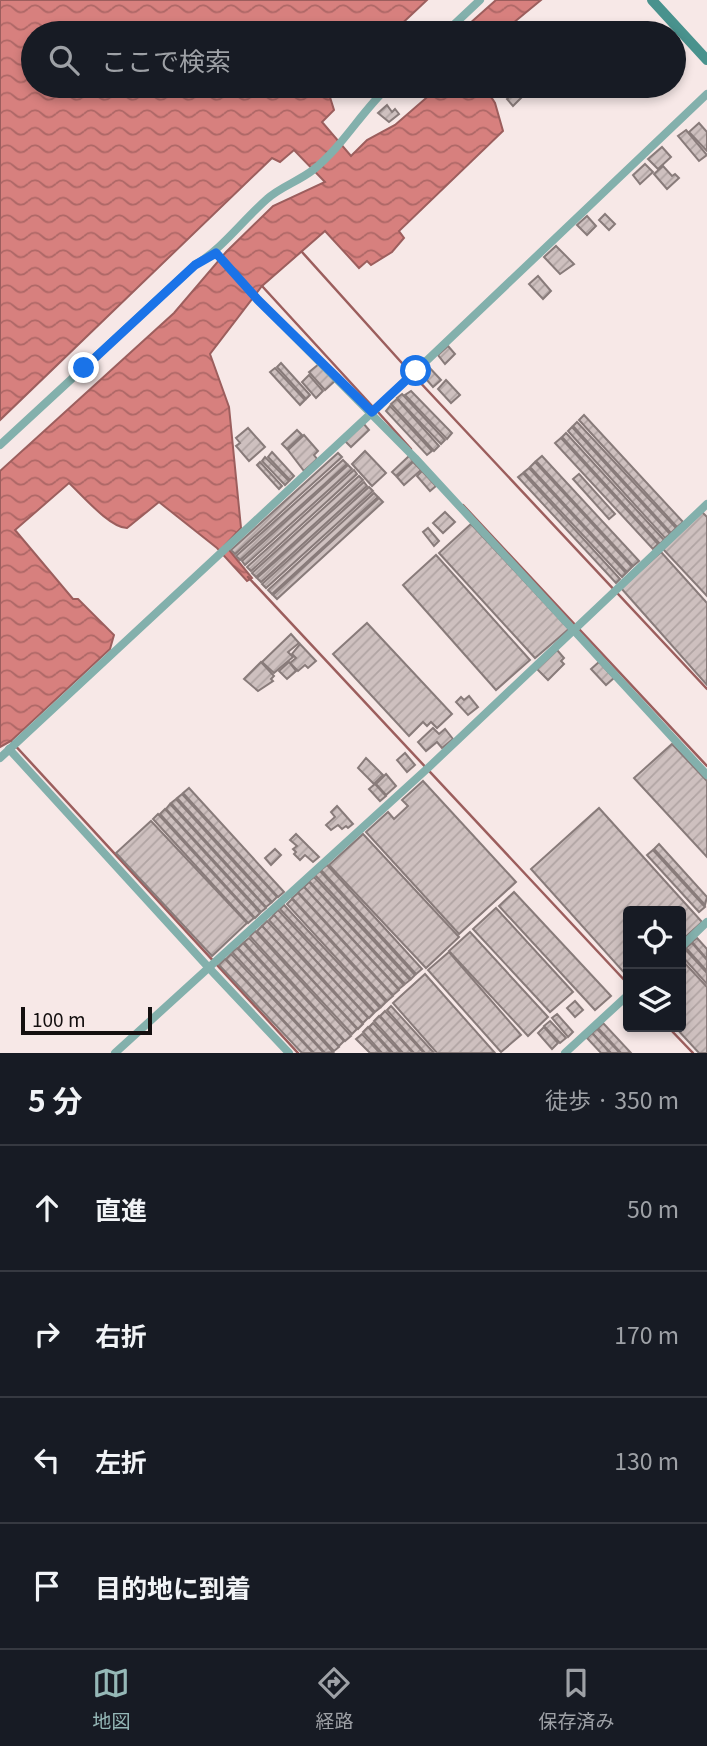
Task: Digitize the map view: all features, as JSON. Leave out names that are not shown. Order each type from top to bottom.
[{"type":"main road","points":[[652,0],[671,21]]},
{"type":"main road","points":[[686,37],[707,60]]},
{"type":"street","points":[[458,21],[480,0]]},
{"type":"street","points":[[0,758],[413,374],[707,94]]},
{"type":"street","points":[[0,445],[195,265],[216,253],[268,197],[312,171],[342,142],[376,98]]},
{"type":"street","points":[[216,253],[258,300],[375,409],[577,628],[707,775]]},
{"type":"street","points":[[115,1053],[426,769],[707,505]]},
{"type":"street","points":[[13,745],[289,1053]]},
{"type":"street","points":[[686,942],[707,922]]},
{"type":"street","points":[[565,1053],[623,1000]]},
{"type":"water","points":[[0,0],[427,0],[405,21],[21,21],[21,98],[330,98],[334,110],[322,122],[351,156],[367,140],[395,125],[426,98],[492,98],[503,131],[399,231],[404,238],[392,252],[371,265],[367,261],[359,268],[325,231],[262,286],[210,354],[229,407],[241,528],[225,545],[252,578],[247,581],[217,548],[159,502],[127,528],[120,527],[105,517],[69,483],[15,530],[73,599],[78,599],[114,635],[110,649],[11,741],[0,747],[0,471],[174,313],[226,252],[273,206],[325,182],[294,150],[280,162],[272,158],[0,420]]},
{"type":"water","points":[[496,0],[541,0],[516,21],[472,21]]},
{"type":"building","points":[[508,98],[521,98],[513,106]]},
{"type":"building","points":[[387,105],[392,112],[395,109],[399,114],[389,122],[378,113]]},
{"type":"building","points":[[699,123],[707,132],[707,151],[689,132]]},
{"type":"building","points":[[686,130],[707,155],[699,161],[678,136]]},
{"type":"building","points":[[662,147],[671,157],[658,169],[648,159]]},
{"type":"building","points":[[645,164],[653,172],[640,184],[633,175]]},
{"type":"building","points":[[663,166],[672,176],[675,174],[679,178],[667,189],[654,174]]},
{"type":"building","points":[[605,214],[615,224],[609,230],[599,220]]},
{"type":"building","points":[[587,216],[596,226],[587,235],[577,225]]},
{"type":"building","points":[[556,246],[574,264],[560,274],[544,257]]},
{"type":"building","points":[[538,276],[551,291],[543,299],[529,284]]},
{"type":"building","points":[[448,346],[455,354],[445,364],[438,355]]},
{"type":"building","points":[[281,363],[310,395],[306,399],[277,367]]},
{"type":"building","points":[[320,363],[336,380],[325,390],[309,372]]},
{"type":"building","points":[[427,365],[441,380],[433,387],[420,372]]},
{"type":"building","points":[[275,368],[305,400],[300,405],[270,372]]},
{"type":"building","points":[[309,375],[323,391],[316,398],[302,382]]},
{"type":"building","points":[[446,380],[460,395],[451,403],[438,389]]},
{"type":"building","points":[[411,391],[452,433],[447,439],[405,395]]},
{"type":"building","points":[[402,394],[445,440],[441,444],[397,398]]},
{"type":"building","points":[[397,399],[439,446],[434,451],[391,404]]},
{"type":"building","points":[[390,406],[432,451],[427,455],[386,411]]},
{"type":"building","points":[[584,415],[683,522],[677,527],[579,420]]},
{"type":"building","points":[[577,422],[676,528],[671,533],[573,426]]},
{"type":"building","points":[[363,423],[369,430],[351,447],[344,440]]},
{"type":"building","points":[[572,427],[670,534],[665,538],[568,431]]},
{"type":"building","points":[[248,428],[265,447],[249,461],[236,446],[240,443],[236,438]]},
{"type":"building","points":[[297,430],[302,435],[287,449],[282,444]]},
{"type":"building","points":[[566,433],[664,540],[660,544],[562,437]]},
{"type":"building","points":[[304,435],[318,451],[314,455],[317,459],[304,471],[288,450]]},
{"type":"building","points":[[561,438],[658,544],[653,549],[555,443]]},
{"type":"building","points":[[365,451],[386,473],[372,486],[352,464]]},
{"type":"building","points":[[272,452],[294,476],[290,480],[268,457]]},
{"type":"building","points":[[338,453],[342,457],[235,554],[231,550]]},
{"type":"building","points":[[409,456],[413,461],[396,476],[392,472]]},
{"type":"building","points":[[542,456],[639,561],[633,566],[536,461]]},
{"type":"building","points":[[265,457],[289,481],[285,485],[262,461]]},
{"type":"building","points":[[343,460],[347,464],[240,560],[236,556]]},
{"type":"building","points":[[260,462],[282,486],[279,489],[257,465]]},
{"type":"building","points":[[413,462],[421,470],[404,485],[397,477]]},
{"type":"building","points":[[535,462],[632,567],[627,572],[530,467]]},
{"type":"building","points":[[348,465],[352,469],[245,565],[242,561]]},
{"type":"building","points":[[529,468],[626,573],[622,577],[524,472]]},
{"type":"building","points":[[354,470],[357,474],[251,571],[247,567]]},
{"type":"building","points":[[422,471],[436,486],[430,491],[417,476]]},
{"type":"building","points":[[523,473],[620,579],[616,583],[518,477]]},
{"type":"building","points":[[579,474],[615,514],[609,519],[573,479]]},
{"type":"building","points":[[359,476],[363,480],[256,577],[252,573]]},
{"type":"building","points":[[364,482],[367,486],[261,582],[257,578]]},
{"type":"building","points":[[369,487],[373,491],[266,588],[262,584]]},
{"type":"building","points":[[374,493],[378,497],[272,594],[268,590]]},
{"type":"building","points":[[379,498],[383,502],[277,599],[273,595]]},
{"type":"building","points":[[445,512],[455,522],[443,533],[433,523]]},
{"type":"building","points":[[702,512],[707,517],[707,596],[663,549]]},
{"type":"building","points":[[471,524],[569,629],[535,658],[439,553]]},
{"type":"building","points":[[428,528],[439,541],[434,546],[423,532]]},
{"type":"building","points":[[661,552],[707,603],[707,685],[621,588]]},
{"type":"building","points":[[436,555],[530,660],[496,690],[403,585]]},
{"type":"building","points":[[367,623],[452,714],[437,728],[431,722],[427,726],[423,722],[409,736],[333,654]]},
{"type":"building","points":[[291,634],[299,643],[288,652],[293,657],[274,673],[262,662]]},
{"type":"building","points":[[300,644],[316,661],[308,668],[305,665],[298,671],[290,663],[296,658],[292,654]]},
{"type":"building","points":[[557,650],[564,658],[561,661],[564,664],[548,680],[537,669]]},
{"type":"building","points":[[261,662],[274,676],[271,679],[273,681],[258,691],[244,679]]},
{"type":"building","points":[[289,662],[296,671],[287,679],[279,671]]},
{"type":"building","points":[[599,662],[614,678],[606,685],[591,669]]},
{"type":"building","points":[[469,696],[478,707],[468,715],[456,702],[461,697],[464,700]]},
{"type":"building","points":[[433,728],[439,734],[445,729],[453,739],[442,748],[437,742],[426,751],[418,742]]},
{"type":"building","points":[[672,744],[707,781],[707,857],[634,778]]},
{"type":"building","points":[[405,753],[415,765],[407,772],[397,760]]},
{"type":"building","points":[[366,758],[383,775],[374,784],[358,768]]},
{"type":"building","points":[[386,774],[396,786],[386,795],[376,784]]},
{"type":"building","points":[[423,781],[516,882],[459,934],[366,832],[388,812],[394,819],[408,806],[402,800]]},
{"type":"building","points":[[375,784],[386,796],[380,801],[369,789]]},
{"type":"building","points":[[189,788],[284,892],[278,897],[183,793]]},
{"type":"building","points":[[182,794],[277,897],[272,902],[177,798]]},
{"type":"building","points":[[176,799],[271,903],[266,907],[171,803]]},
{"type":"building","points":[[170,804],[266,908],[261,912],[166,809]]},
{"type":"building","points":[[337,806],[353,824],[342,829],[338,825],[331,830],[326,825],[335,817],[331,812]]},
{"type":"building","points":[[599,808],[702,922],[686,936],[686,906],[623,906],[623,971],[531,869]]},
{"type":"building","points":[[165,809],[260,913],[255,918],[160,814]]},
{"type":"building","points":[[158,814],[254,918],[248,923],[153,819]]},
{"type":"building","points":[[151,821],[247,923],[212,956],[116,853]]},
{"type":"building","points":[[296,834],[319,857],[313,862],[305,855],[300,860],[294,854],[296,852],[293,849],[297,846],[290,840]]},
{"type":"building","points":[[363,834],[459,937],[426,968],[329,865]]},
{"type":"building","points":[[659,844],[707,897],[705,905],[654,849]]},
{"type":"building","points":[[275,849],[281,855],[271,865],[265,858]]},
{"type":"building","points":[[653,850],[705,907],[699,912],[647,855]]},
{"type":"building","points":[[327,865],[422,969],[416,974],[321,870]]},
{"type":"building","points":[[320,871],[415,975],[411,979],[315,875]]},
{"type":"building","points":[[314,877],[410,980],[405,984],[309,881]]},
{"type":"building","points":[[309,882],[404,985],[399,989],[304,887]]},
{"type":"building","points":[[304,887],[399,990],[393,995],[298,892]]},
{"type":"building","points":[[514,892],[611,996],[595,1010],[499,906]]},
{"type":"building","points":[[298,893],[393,996],[387,1001],[292,898]]},
{"type":"building","points":[[292,899],[386,1002],[381,1007],[287,904]]},
{"type":"building","points":[[284,905],[380,1008],[375,1012],[280,909]]},
{"type":"building","points":[[496,908],[573,992],[550,1012],[473,929]]},
{"type":"building","points":[[278,910],[374,1013],[369,1018],[273,915]]},
{"type":"building","points":[[274,915],[368,1018],[363,1023],[269,920]]},
{"type":"building","points":[[267,921],[363,1024],[358,1029],[262,926]]},
{"type":"building","points":[[262,926],[357,1029],[352,1034],[257,931]]},
{"type":"building","points":[[255,931],[351,1036],[345,1041],[250,936]]},
{"type":"building","points":[[470,932],[548,1017],[528,1036],[449,951]]},
{"type":"building","points":[[249,938],[344,1041],[339,1046],[244,942]]},
{"type":"building","points":[[697,938],[707,949],[707,959],[692,942]]},
{"type":"building","points":[[243,943],[339,1047],[334,1051],[238,948]]},
{"type":"building","points":[[692,943],[707,960],[707,971],[686,948]]},
{"type":"building","points":[[237,948],[333,1052],[325,1053],[232,952]]},
{"type":"building","points":[[686,950],[707,973],[707,984],[686,961]]},
{"type":"building","points":[[449,952],[521,1035],[501,1052],[428,970]]},
{"type":"building","points":[[231,954],[324,1053],[314,1053],[226,959]]},
{"type":"building","points":[[225,959],[313,1053],[302,1053],[219,965]]},
{"type":"building","points":[[686,964],[707,987],[707,1053],[699,1053],[680,1032],[686,1032]]},
{"type":"building","points":[[425,974],[495,1053],[437,1053],[393,1003]]},
{"type":"building","points":[[575,1001],[583,1010],[575,1017],[567,1008]]},
{"type":"building","points":[[391,1006],[434,1053],[425,1053],[387,1010]]},
{"type":"building","points":[[385,1011],[424,1053],[414,1053],[380,1016]]},
{"type":"building","points":[[557,1014],[573,1032],[568,1037],[552,1018]]},
{"type":"building","points":[[379,1016],[413,1053],[403,1053],[374,1021]]},
{"type":"building","points":[[550,1021],[566,1038],[560,1043],[544,1026]]},
{"type":"building","points":[[373,1023],[401,1053],[393,1053],[369,1027]]},
{"type":"building","points":[[603,1023],[631,1053],[621,1053],[598,1028]]},
{"type":"building","points":[[368,1027],[391,1053],[382,1053],[363,1032]]},
{"type":"building","points":[[544,1027],[558,1043],[552,1049],[538,1033]]},
{"type":"building","points":[[597,1029],[620,1053],[611,1053],[592,1033]]},
{"type":"building","points":[[592,1033],[610,1053],[601,1053],[587,1038]]},
{"type":"building","points":[[362,1034],[380,1053],[370,1053],[356,1039]]},
{"type":"waterway","points":[[302,252],[410,372]]},
{"type":"waterway","points":[[262,286],[373,407]]},
{"type":"waterway","points":[[415,377],[707,689]]},
{"type":"waterway","points":[[378,412],[411,449]]},
{"type":"waterway","points":[[463,505],[707,766]]},
{"type":"waterway","points":[[248,577],[623,979]]},
{"type":"waterway","points":[[11,741],[298,1053]]},
{"type":"waterway","points":[[673,1032],[693,1053]]},
{"type":"route","points":[[84,368],[195,265],[216,253],[258,300],[372,412],[416,371]]}]
